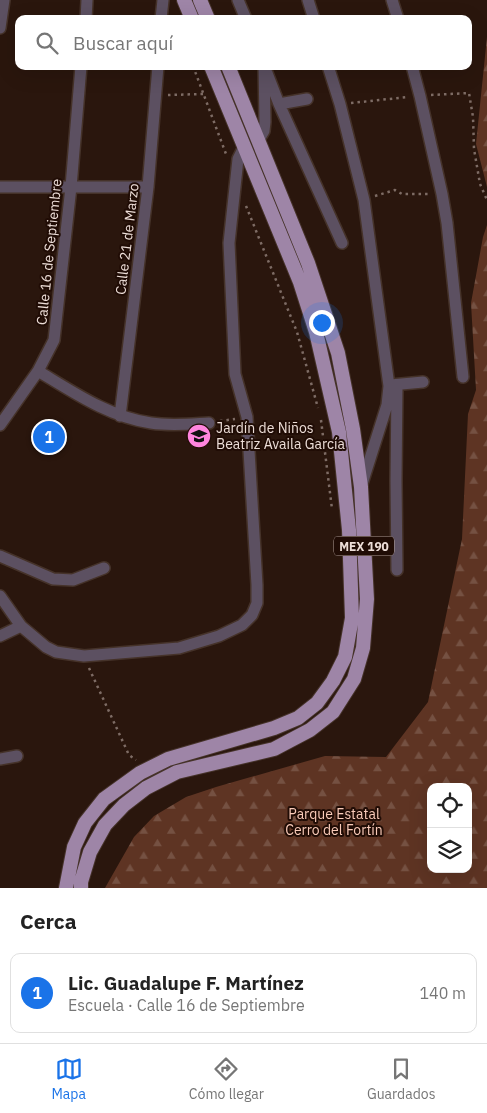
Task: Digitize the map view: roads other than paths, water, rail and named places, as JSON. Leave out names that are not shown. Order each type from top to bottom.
[{"type":"main road","points":[[184,0],[190,15]]},
{"type":"main road","points":[[200,0],[206,15]]},
{"type":"main road","name":"MEX 190","points":[[66,888],[74,847],[85,823],[104,799],[140,773],[168,759],[274,728],[298,718],[316,703],[334,682],[345,657],[352,618],[349,530],[339,432],[316,332],[300,282],[213,70]]},
{"type":"main road","name":"MEX 190","points":[[81,888],[90,852],[105,825],[124,804],[146,788],[177,772],[274,749],[310,730],[333,712],[354,679],[363,648],[367,599],[361,487],[353,429],[338,354],[308,263],[230,70]]},
{"type":"street","points":[[0,28],[4,0]]},
{"type":"street","points":[[86,15],[87,0]]},
{"type":"street","points":[[162,15],[163,0]]},
{"type":"street","points":[[238,0],[244,15]]},
{"type":"street","points":[[308,0],[313,15]]},
{"type":"street","points":[[392,0],[397,15]]},
{"type":"street","name":"Calle 16 de Septiembre","points":[[0,425],[38,370],[54,340],[82,70]]},
{"type":"street","name":"Calle 21 de Marzo","points":[[120,416],[148,188],[158,70]]},
{"type":"street","points":[[258,141],[264,131],[265,122],[264,70]]},
{"type":"street","points":[[266,70],[342,244]]},
{"type":"street","points":[[329,70],[340,104],[364,200],[393,385],[397,570]]},
{"type":"street","points":[[413,70],[447,223],[463,377]]},
{"type":"street","points":[[279,104],[307,99]]},
{"type":"street","points":[[0,596],[21,626],[46,647],[56,652],[84,656],[179,648],[219,636],[242,625],[252,616],[257,603],[257,585],[247,417],[235,374],[229,243],[238,159],[244,148]]},
{"type":"street","points":[[0,187],[148,188]]},
{"type":"street","points":[[38,370],[80,396],[120,416],[150,423],[209,423]]},
{"type":"street","points":[[393,385],[423,382]]},
{"type":"street","points":[[361,487],[393,385]]},
{"type":"street","points":[[0,556],[53,579],[73,580],[104,568]]},
{"type":"street","points":[[0,636],[21,626]]},
{"type":"street","points":[[0,760],[17,756]]},
{"type":"place","name":"Jardín de Niños Beatriz Availa García","points":[[199,436]]},
{"type":"place","name":"Lic. Guadalupe F. Martínez","points":[[49,437]]},
{"type":"park label","name":"Parque Estatal Cerro del Fortín","points":[[334,822]]}]
